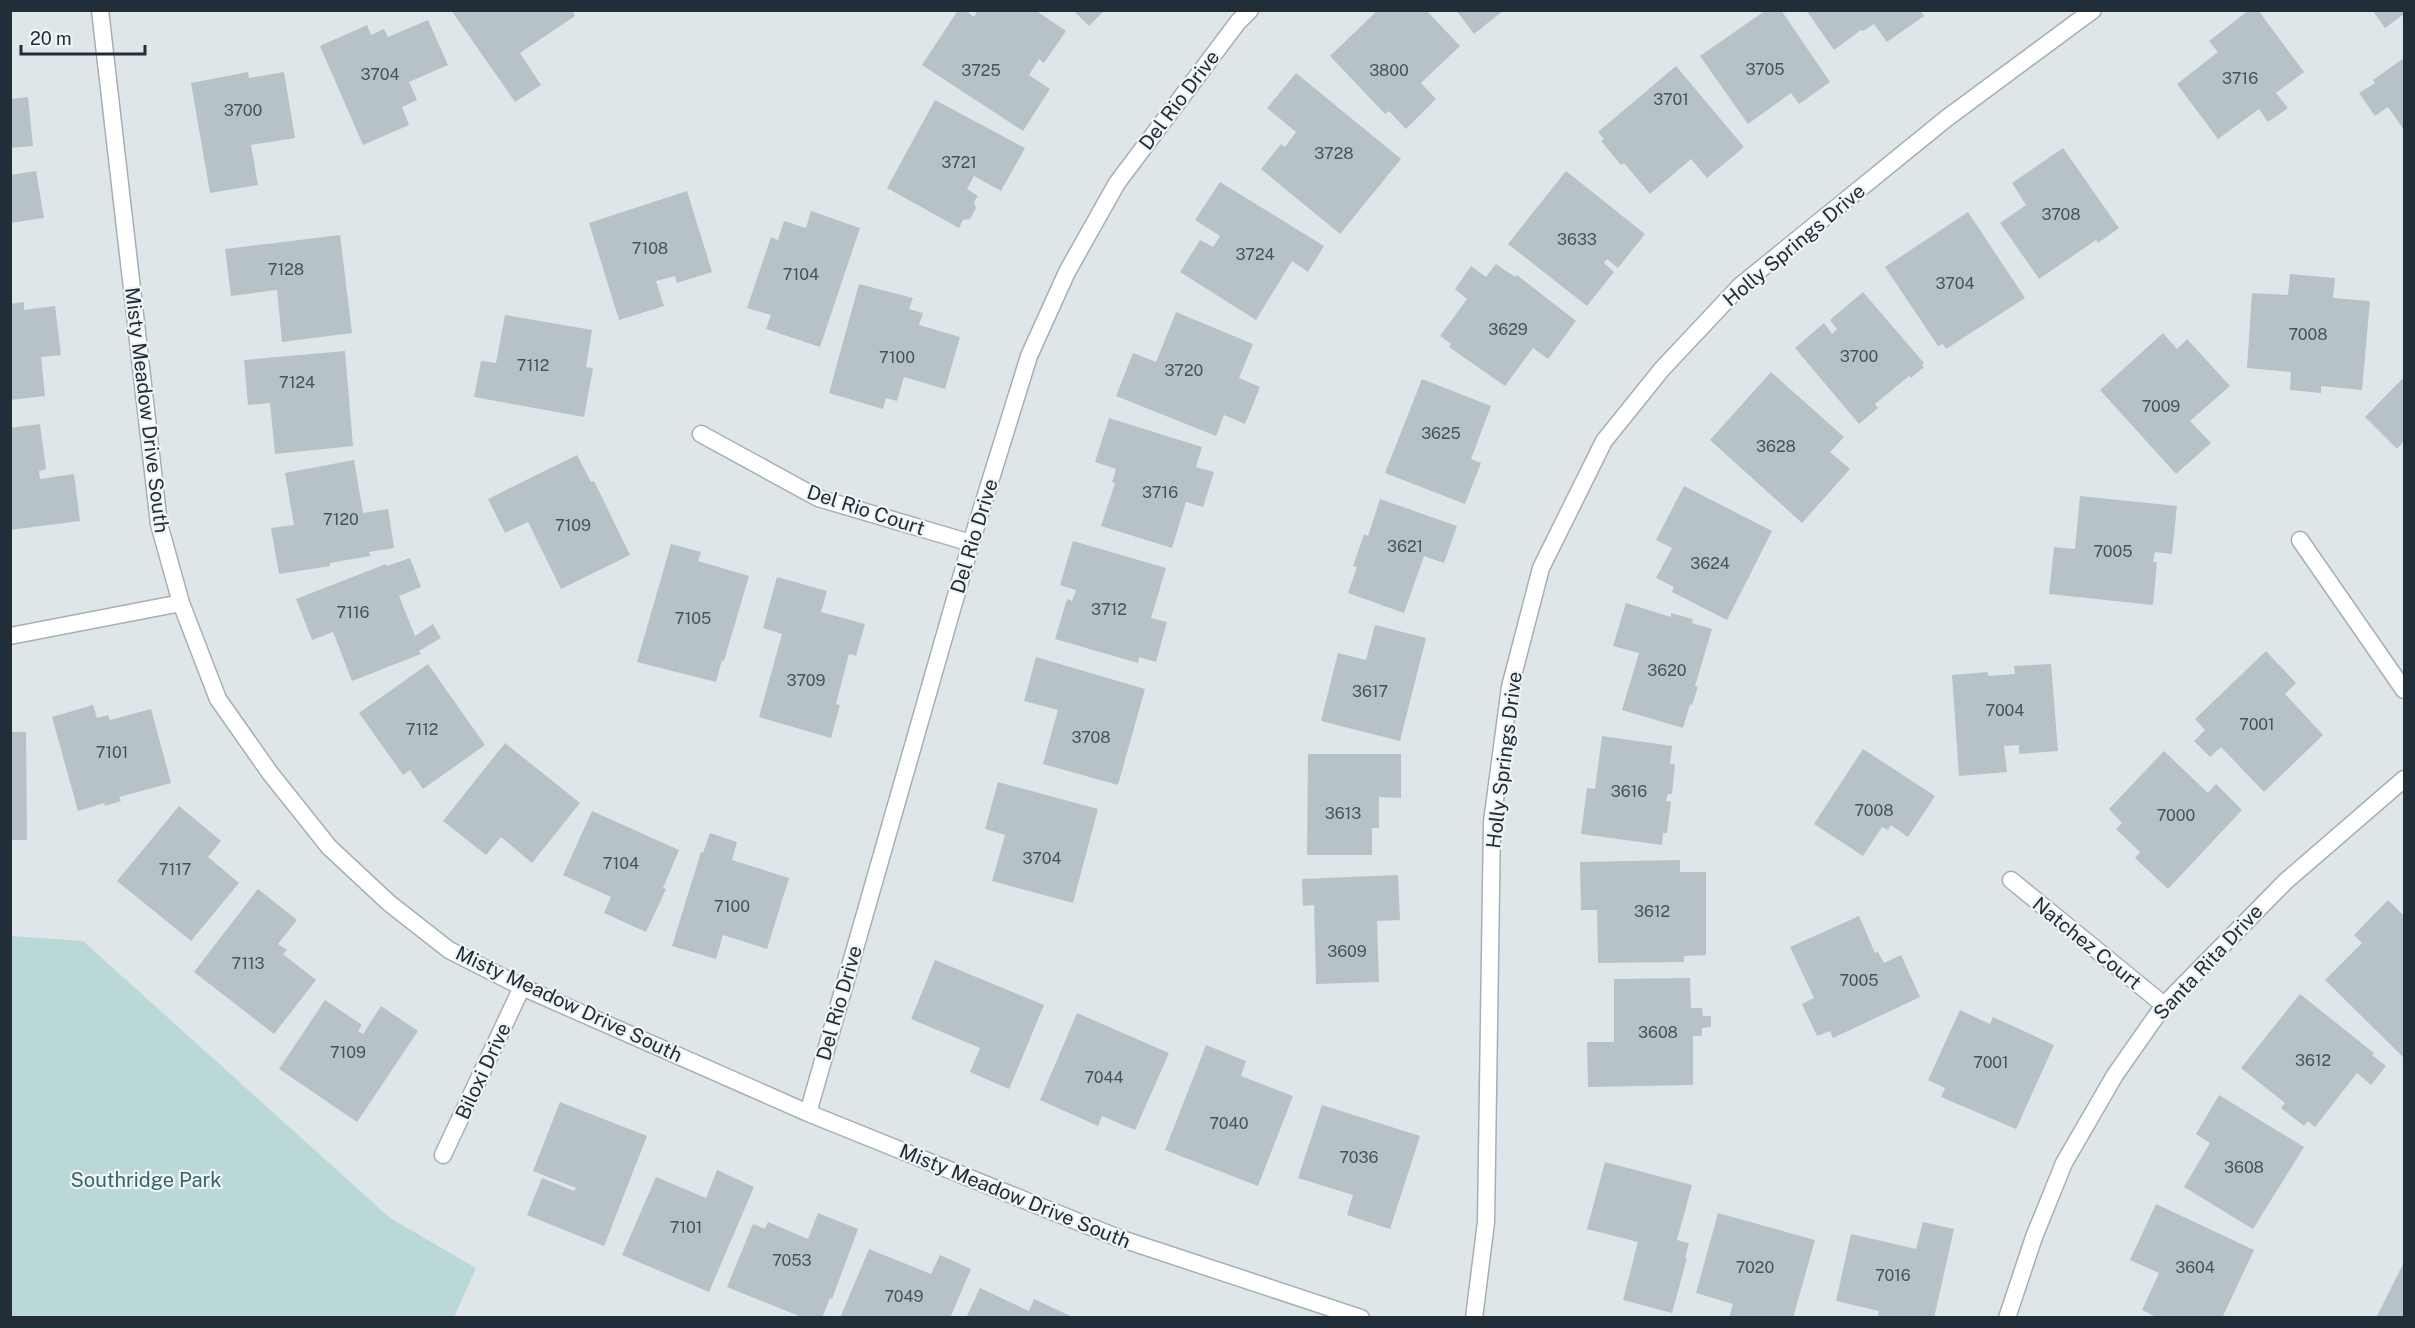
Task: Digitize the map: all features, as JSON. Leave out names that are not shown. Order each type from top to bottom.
[{"type":"street","name":"Del Rio Drive","points":[[808,1113],[971,543],[1029,356],[1067,272],[1117,183],[1238,22],[1250,10]]},
{"type":"street","name":"Holly Springs Drive","points":[[1474,1317],[1486,1222],[1492,822],[1510,687],[1541,568],[1604,441],[1662,369],[1740,286],[1947,117],[2092,10]]},
{"type":"street","name":"Misty Meadow Drive South","points":[[104,11],[159,524],[181,603],[218,699],[270,773],[329,847],[389,903],[449,950],[522,987],[808,1113],[1116,1237],[1361,1317]]},
{"type":"street","name":"Del Rio Court","points":[[700,434],[818,498],[971,543]]},
{"type":"street","points":[[2300,540],[2404,690]]},
{"type":"street","points":[[10,636],[181,603]]},
{"type":"street","name":"Santa Rita Drive","points":[[2007,1317],[2034,1237],[2064,1163],[2115,1075],[2164,1005],[2286,881],[2404,779]]},
{"type":"street","name":"Natchez Court","points":[[2011,880],[2164,1005]]},
{"type":"street","name":"Biloxi Drive","points":[[443,1155],[522,987]]},
{"type":"green space","name":"Southridge Park","points":[[10,936],[83,941],[390,1218],[476,1268],[454,1317],[11,1317]]},
{"type":"building","points":[[451,10],[572,10],[575,16],[520,53],[541,85],[515,102]]},
{"type":"building","points":[[958,10],[965,10],[974,17],[978,10],[1035,10],[1066,31],[1044,63],[1039,59],[1029,75],[1050,89],[1023,131],[922,65]]},
{"type":"building","points":[[1073,10],[1105,10],[1089,26]]},
{"type":"building","points":[[1378,10],[1426,10],[1460,46],[1421,83],[1436,99],[1406,129],[1389,111],[1385,114],[1330,56]]},
{"type":"building","points":[[1456,10],[1504,10],[1474,34]]},
{"type":"building","points":[[1766,10],[1781,10],[1830,82],[1799,104],[1791,93],[1748,124],[1700,56]]},
{"type":"building","points":[[1806,10],[1920,10],[1924,16],[1887,42],[1874,24],[1861,30],[1834,50]]},
{"type":"building","points":[[2249,10],[2258,10],[2304,72],[2276,93],[2288,108],[2268,122],[2259,109],[2218,139],[2177,84],[2218,52],[2209,41]]},
{"type":"building","points":[[2372,10],[2404,10],[2404,14],[2385,28]]},
{"type":"building","points":[[428,20],[448,65],[409,82],[417,100],[402,107],[409,125],[363,145],[320,46],[367,25],[371,35],[384,29],[388,37]]},
{"type":"building","points":[[2404,58],[2404,130],[2388,107],[2375,116],[2359,93],[2375,83],[2373,80]]},
{"type":"building","points":[[1676,66],[1744,147],[1707,178],[1691,159],[1650,194],[1624,163],[1621,165],[1601,141],[1604,139],[1598,132]]},
{"type":"building","points":[[248,72],[249,78],[284,72],[295,138],[251,145],[258,185],[210,193],[191,83]]},
{"type":"building","points":[[1296,73],[1401,159],[1340,234],[1261,169],[1281,144],[1285,147],[1296,132],[1267,108]]},
{"type":"building","points":[[28,97],[33,146],[10,148],[10,99]]},
{"type":"building","points":[[935,100],[1025,148],[1001,191],[974,176],[967,189],[978,196],[974,202],[976,208],[970,219],[963,220],[959,228],[887,188]]},
{"type":"building","points":[[2063,148],[2119,228],[2098,243],[2096,240],[2039,279],[2000,223],[2026,205],[2012,183]]},
{"type":"building","points":[[36,171],[44,218],[10,223],[10,175]]},
{"type":"building","points":[[1566,171],[1645,234],[1618,268],[1607,259],[1604,263],[1614,272],[1587,306],[1508,244]]},
{"type":"building","points":[[1220,182],[1324,246],[1308,272],[1292,261],[1256,320],[1180,272],[1200,240],[1213,247],[1220,236],[1195,220]]},
{"type":"building","points":[[687,191],[712,272],[677,283],[675,276],[656,281],[664,306],[619,320],[589,223]]},
{"type":"building","points":[[811,211],[860,228],[820,347],[766,329],[771,315],[747,308],[771,237],[778,240],[784,221],[806,228]]},
{"type":"building","points":[[1968,212],[2025,298],[1946,349],[1943,344],[1938,346],[1885,267]]},
{"type":"building","points":[[340,235],[352,333],[282,342],[277,290],[231,296],[225,249]]},
{"type":"building","points":[[1496,264],[1515,277],[1517,275],[1576,321],[1548,359],[1533,348],[1505,386],[1449,347],[1451,344],[1440,336],[1467,299],[1455,289],[1471,266],[1486,277]]},
{"type":"building","points":[[2290,274],[2335,278],[2333,298],[2370,301],[2362,390],[2321,386],[2321,393],[2290,390],[2291,372],[2247,368],[2252,293],[2288,295]]},
{"type":"building","points":[[859,284],[913,298],[909,309],[923,313],[919,325],[960,337],[945,389],[904,377],[897,401],[886,398],[883,409],[829,393]]},
{"type":"building","points":[[1863,292],[1924,363],[1922,365],[1924,367],[1911,378],[1909,376],[1875,404],[1878,408],[1859,424],[1795,348],[1824,323],[1832,334],[1837,329],[1830,320]]},
{"type":"building","points":[[24,302],[24,310],[55,306],[61,355],[41,357],[45,396],[10,400],[10,304]]},
{"type":"building","points":[[1176,312],[1253,344],[1239,378],[1260,387],[1245,424],[1224,415],[1216,436],[1116,396],[1133,353],[1156,362]]},
{"type":"building","points":[[505,315],[592,330],[586,367],[593,368],[584,417],[474,397],[481,361],[496,363]]},
{"type":"building","points":[[2163,333],[2177,349],[2187,339],[2230,386],[2190,421],[2211,443],[2176,474],[2100,390]]},
{"type":"building","points":[[345,351],[353,446],[275,454],[270,403],[248,405],[244,360]]},
{"type":"building","points":[[1771,372],[1844,437],[1830,452],[1850,469],[1802,523],[1710,440]]},
{"type":"building","points":[[2404,377],[2404,441],[2397,449],[2365,417]]},
{"type":"building","points":[[1422,379],[1491,406],[1471,459],[1481,463],[1465,504],[1385,473]]},
{"type":"building","points":[[1109,418],[1202,447],[1196,467],[1214,472],[1203,507],[1186,502],[1172,548],[1101,526],[1115,483],[1112,482],[1116,469],[1095,462]]},
{"type":"building","points":[[40,424],[46,469],[39,471],[40,479],[74,474],[80,521],[10,530],[10,428]]},
{"type":"building","points":[[577,455],[591,482],[594,481],[630,555],[561,589],[528,522],[505,533],[488,499]]},
{"type":"building","points":[[354,460],[363,513],[388,509],[394,548],[369,552],[370,556],[330,563],[330,566],[279,574],[271,528],[294,525],[285,473]]},
{"type":"building","points":[[1684,486],[1772,531],[1727,620],[1672,592],[1674,587],[1656,578],[1672,548],[1656,540]]},
{"type":"building","points":[[2080,496],[2177,506],[2172,554],[2155,552],[2153,562],[2157,562],[2153,605],[2049,594],[2054,547],[2075,549]]},
{"type":"building","points":[[1380,499],[1457,526],[1444,563],[1424,556],[1404,613],[1348,593],[1357,567],[1353,566],[1364,534],[1368,536]]},
{"type":"building","points":[[1073,541],[1166,568],[1151,618],[1167,622],[1156,662],[1139,657],[1138,663],[1055,639],[1067,599],[1072,601],[1076,590],[1060,585]]},
{"type":"building","points":[[671,544],[701,552],[698,561],[749,576],[716,682],[637,662]]},
{"type":"building","points":[[410,558],[421,587],[399,596],[415,636],[433,624],[441,638],[419,651],[421,654],[352,681],[333,632],[312,640],[296,599],[386,564],[387,566]]},
{"type":"building","points":[[777,577],[827,591],[821,612],[865,624],[856,656],[849,654],[836,704],[840,705],[831,738],[759,717],[782,634],[763,628]]},
{"type":"building","points":[[1626,603],[1671,617],[1671,613],[1693,619],[1692,623],[1712,629],[1695,686],[1698,687],[1683,728],[1622,710],[1639,653],[1613,646]]},
{"type":"building","points":[[1375,625],[1426,638],[1400,741],[1321,721],[1338,653],[1366,660]]},
{"type":"building","points":[[2266,651],[2296,683],[2285,694],[2323,735],[2264,792],[2221,747],[2210,757],[2194,741],[2205,730],[2195,719]]},
{"type":"building","points":[[1036,657],[1145,689],[1118,785],[1043,764],[1058,710],[1024,701]]},
{"type":"building","points":[[428,664],[485,745],[423,789],[410,770],[403,775],[359,713]]},
{"type":"building","points":[[2051,664],[2058,751],[2019,754],[2019,745],[2004,746],[2007,772],[1959,776],[1952,675],[1988,672],[1988,676],[2015,674],[2014,666]]},
{"type":"building","points":[[93,705],[97,718],[108,715],[110,720],[151,709],[171,783],[119,797],[121,801],[105,806],[104,803],[78,811],[52,717]]},
{"type":"building","points":[[10,732],[26,732],[27,840],[10,840]]},
{"type":"building","points":[[1602,736],[1672,746],[1670,764],[1675,764],[1672,794],[1668,794],[1666,801],[1671,802],[1667,833],[1663,833],[1662,845],[1581,834],[1587,788],[1595,789]]},
{"type":"building","points":[[505,743],[580,803],[532,863],[501,837],[486,855],[443,821]]},
{"type":"building","points":[[1863,749],[1935,796],[1908,837],[1891,825],[1888,830],[1882,827],[1863,856],[1814,824]]},
{"type":"building","points":[[2164,751],[2208,793],[2216,784],[2242,810],[2168,889],[2135,858],[2140,852],[2116,829],[2122,823],[2109,809]]},
{"type":"building","points":[[1308,754],[1401,754],[1401,798],[1379,797],[1379,828],[1372,828],[1372,855],[1307,855]]},
{"type":"building","points":[[998,782],[1098,809],[1073,903],[992,881],[1005,835],[985,829]]},
{"type":"building","points":[[179,806],[221,841],[208,857],[239,883],[191,941],[117,881]]},
{"type":"building","points":[[592,811],[679,850],[663,888],[666,889],[646,932],[604,913],[611,897],[563,875]]},
{"type":"building","points":[[710,833],[737,842],[732,860],[789,878],[767,949],[723,935],[716,959],[672,946],[701,852],[703,853]]},
{"type":"building","points":[[1680,860],[1680,872],[1706,872],[1706,955],[1684,956],[1684,962],[1598,963],[1597,910],[1581,910],[1580,862]]},
{"type":"building","points":[[1398,875],[1400,920],[1377,921],[1379,982],[1316,984],[1314,905],[1303,906],[1302,879]]},
{"type":"building","points":[[258,889],[297,920],[278,944],[287,950],[283,954],[316,980],[274,1034],[194,972]]},
{"type":"building","points":[[2388,900],[2404,916],[2404,1058],[2325,980],[2362,943],[2354,935]]},
{"type":"building","points":[[1859,916],[1875,953],[1878,952],[1884,963],[1901,955],[1920,997],[1833,1038],[1830,1031],[1817,1036],[1802,1004],[1814,998],[1790,947]]},
{"type":"building","points":[[935,960],[1044,1005],[1009,1089],[970,1072],[980,1048],[911,1019]]},
{"type":"building","points":[[1690,978],[1691,1008],[1702,1008],[1703,1016],[1711,1016],[1711,1027],[1702,1028],[1702,1036],[1693,1036],[1693,1085],[1588,1087],[1587,1042],[1614,1042],[1614,979]]},
{"type":"building","points":[[2300,994],[2374,1053],[2372,1055],[2386,1066],[2371,1085],[2357,1073],[2315,1127],[2308,1121],[2304,1126],[2281,1108],[2285,1103],[2241,1068]]},
{"type":"building","points":[[325,1000],[362,1025],[358,1031],[363,1034],[381,1006],[418,1031],[357,1122],[279,1069]]},
{"type":"building","points":[[1960,1010],[1990,1024],[1993,1017],[2054,1045],[2016,1129],[1941,1097],[1945,1088],[1928,1080]]},
{"type":"building","points":[[1077,1013],[1169,1053],[1135,1130],[1102,1116],[1098,1126],[1040,1100]]},
{"type":"building","points":[[1206,1045],[1246,1061],[1241,1076],[1293,1096],[1258,1186],[1165,1150]]},
{"type":"building","points":[[2219,1095],[2304,1147],[2253,1229],[2184,1187],[2210,1143],[2196,1134]]},
{"type":"building","points":[[560,1102],[647,1136],[604,1246],[527,1215],[542,1178],[574,1191],[576,1188],[533,1171]]},
{"type":"building","points":[[1322,1105],[1420,1136],[1390,1229],[1347,1215],[1353,1195],[1298,1178]]},
{"type":"building","points":[[1605,1162],[1692,1185],[1677,1240],[1689,1243],[1685,1258],[1687,1258],[1672,1313],[1623,1300],[1638,1242],[1587,1229]]},
{"type":"building","points":[[717,1170],[754,1187],[709,1292],[622,1255],[656,1177],[706,1198]]},
{"type":"building","points":[[2156,1204],[2254,1250],[2222,1318],[2158,1318],[2142,1310],[2159,1273],[2130,1260]]},
{"type":"building","points":[[818,1213],[858,1229],[832,1299],[830,1298],[822,1318],[804,1318],[727,1287],[753,1224],[765,1229],[768,1222],[808,1239]]},
{"type":"building","points":[[1718,1213],[1815,1240],[1793,1318],[1729,1318],[1733,1304],[1696,1293]]},
{"type":"building","points":[[1923,1222],[1954,1229],[1934,1318],[1878,1318],[1879,1311],[1836,1301],[1851,1234],[1916,1249]]},
{"type":"building","points":[[869,1249],[931,1274],[940,1255],[971,1269],[950,1318],[840,1318]]},
{"type":"building","points":[[2404,1262],[2404,1318],[2376,1318]]},
{"type":"building","points":[[980,1288],[1029,1311],[1034,1299],[1075,1318],[966,1318]]}]
